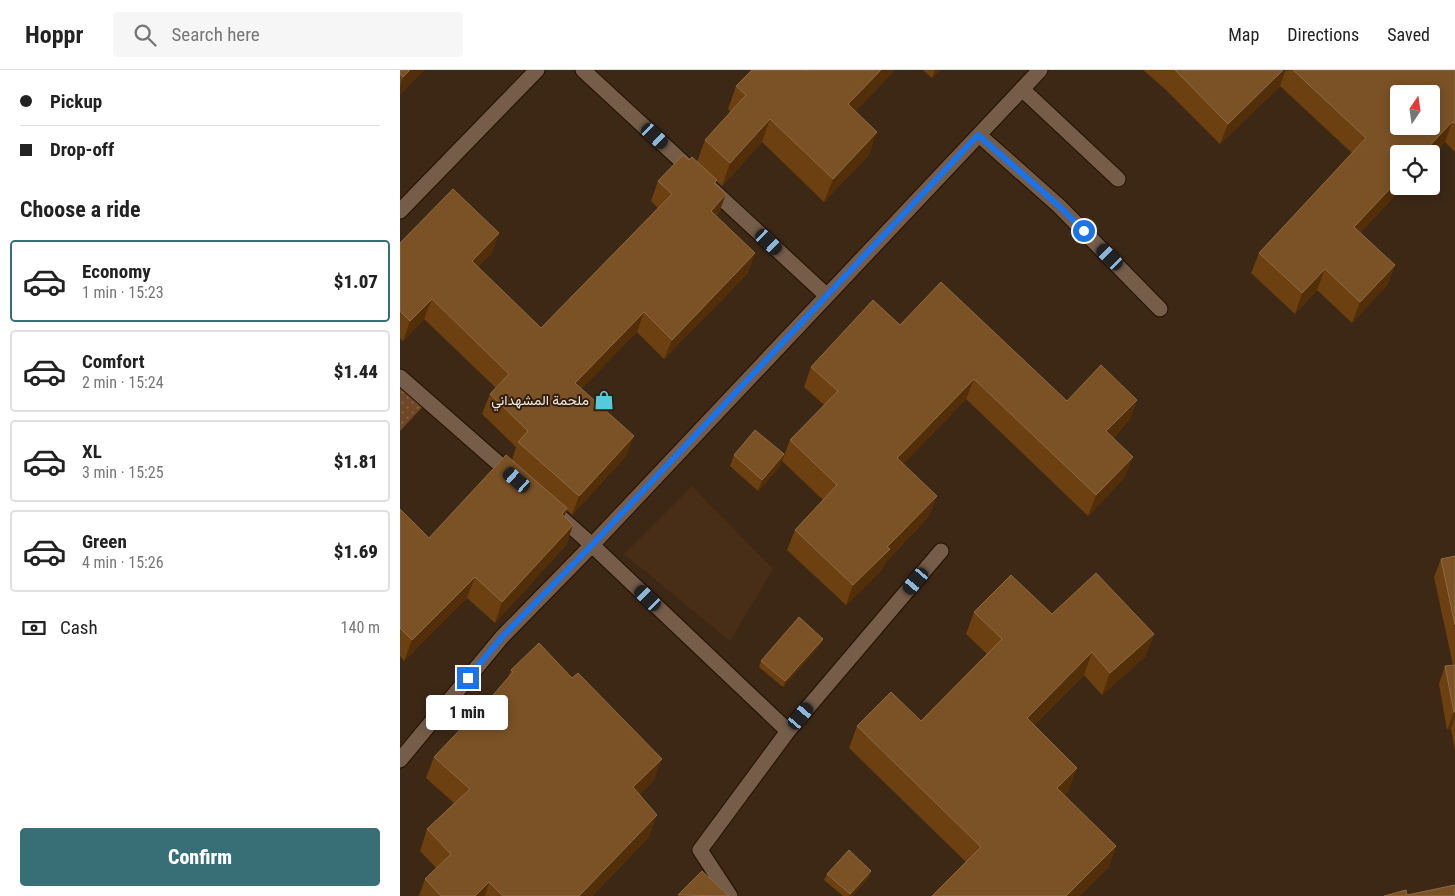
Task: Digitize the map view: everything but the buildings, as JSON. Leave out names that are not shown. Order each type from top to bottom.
[{"type":"street","points":[[400,211],[537,70]]},
{"type":"street","points":[[583,70],[826,295]]},
{"type":"street","points":[[400,760],[502,637],[592,545],[1040,70]]},
{"type":"street","points":[[1022,89],[1118,178]]},
{"type":"street","points":[[978,135],[1059,206],[1160,309]]},
{"type":"street","points":[[400,377],[524,486]]},
{"type":"street","points":[[547,506],[592,545],[788,731]]},
{"type":"street","points":[[730,896],[700,850],[788,731],[941,551]]},
{"type":"shaded area","points":[[400,377],[427,402],[400,431]]},
{"type":"shaded area","points":[[692,486],[773,569],[730,641],[624,554]]},
{"type":"place","name":"ملحمة المشهداني","points":[[604,400]]},
{"type":"route","points":[[468,678],[502,637],[592,545],[978,135],[1059,206],[1084,231]]}]
